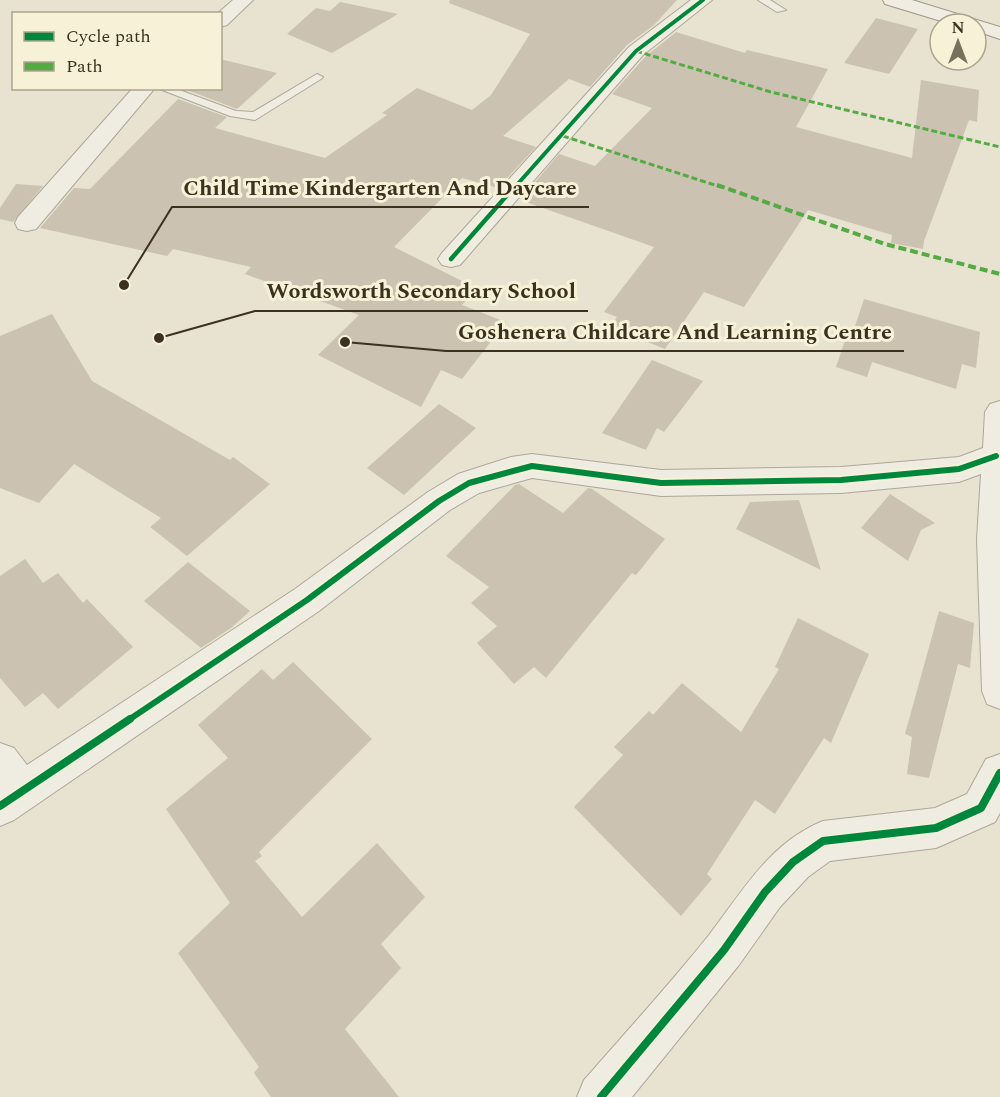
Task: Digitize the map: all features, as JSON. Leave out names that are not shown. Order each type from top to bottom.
[{"type":"street","points":[[222,19],[244,0]]},
{"type":"street","points":[[452,259],[636,51],[703,0]]},
{"type":"street","points":[[892,0],[932,12]]},
{"type":"street","points":[[27,223],[143,90]]},
{"type":"street","points":[[1000,412],[996,456],[1000,691]]},
{"type":"street","points":[[7,786],[306,600],[439,501],[469,483],[532,466],[661,483],[841,480],[959,469],[996,456]]},
{"type":"street","points":[[601,1097],[724,950],[765,892],[793,862],[823,841],[936,828],[981,808],[1000,773]]},
{"type":"lane","points":[[763,0],[781,10]]},
{"type":"lane","points":[[168,90],[234,114],[255,116],[317,76]]},
{"type":"building","points":[[450,0],[677,0],[654,25],[627,45],[590,87],[569,79],[503,136],[536,147],[498,188],[462,178],[394,247],[476,288],[462,305],[506,322],[462,379],[441,370],[421,407],[318,355],[359,315],[245,274],[251,267],[173,249],[167,256],[40,228],[74,188],[90,189],[178,99],[227,117],[215,128],[325,158],[387,115],[382,113],[417,88],[472,110],[491,95],[530,34],[449,3]]},
{"type":"building","points":[[340,2],[398,14],[332,53],[287,34],[316,8],[330,11]]},
{"type":"building","points":[[876,18],[918,29],[889,74],[844,63]]},
{"type":"building","points":[[676,32],[745,53],[747,50],[828,69],[796,127],[912,158],[921,80],[979,90],[977,122],[969,120],[923,249],[891,243],[892,235],[808,210],[744,307],[704,292],[665,349],[610,327],[617,317],[604,312],[654,247],[526,202],[530,198],[523,196],[559,154],[595,166],[652,108],[612,94],[645,57]]},
{"type":"building","points":[[222,59],[277,73],[237,109],[187,90],[222,90]]},
{"type":"building","points":[[16,184],[43,186],[13,222],[0,219],[0,208]]},
{"type":"building","points":[[864,299],[980,332],[976,368],[962,364],[956,389],[872,362],[867,377],[836,367],[848,331],[853,332]]},
{"type":"building","points":[[52,314],[92,381],[230,460],[233,457],[270,484],[187,556],[150,527],[161,518],[74,464],[39,503],[0,488],[0,336]]},
{"type":"building","points":[[652,360],[703,381],[664,432],[657,428],[646,450],[602,433]]},
{"type":"building","points":[[439,404],[476,428],[404,495],[367,468]]},
{"type":"building","points":[[519,484],[563,513],[588,488],[592,489],[665,539],[636,575],[632,573],[546,678],[534,667],[514,684],[477,643],[497,626],[471,603],[489,587],[446,556],[515,485]]},
{"type":"building","points":[[890,494],[935,523],[921,530],[908,561],[861,528]]},
{"type":"building","points":[[799,500],[821,570],[736,529],[750,502]]},
{"type":"building","points":[[25,559],[43,583],[58,573],[83,603],[87,599],[133,647],[58,709],[43,693],[25,707],[0,678],[0,576]]},
{"type":"building","points":[[188,562],[250,611],[231,628],[201,648],[144,601]]},
{"type":"building","points":[[939,611],[974,623],[970,668],[958,664],[929,778],[907,774],[912,737],[905,734]]},
{"type":"building","points":[[798,618],[869,654],[831,743],[824,738],[775,814],[755,800],[707,874],[712,879],[681,916],[574,807],[623,755],[614,747],[649,711],[653,715],[682,683],[741,732],[779,669],[775,667]]},
{"type":"building","points":[[293,662],[372,739],[259,852],[262,856],[255,861],[302,917],[377,843],[425,897],[381,944],[401,968],[345,1029],[399,1097],[271,1097],[254,1073],[259,1067],[178,953],[230,903],[166,809],[228,758],[198,725],[262,669],[273,680]]},
{"type":"marked path","points":[[636,51],[771,92],[1000,147]]},
{"type":"marked path","points":[[563,136],[707,182],[885,244],[1000,274]]},
{"type":"cycle path","points":[[451,259],[636,51],[703,0]]},
{"type":"cycle path","points":[[0,806],[307,600],[439,501],[469,483],[532,466],[661,483],[841,480],[959,469],[996,456]]},
{"type":"cycle path","points":[[601,1097],[724,950],[765,892],[793,862],[823,841],[936,828],[981,808],[1000,773]]},
{"type":"place","name":"Child Time Kindergarten And Daycare","points":[[124,285]]},
{"type":"place","name":"Wordsworth Secondary School","points":[[159,338]]},
{"type":"place","name":"Goshenera Childcare And Learning Centre","points":[[345,342]]}]
